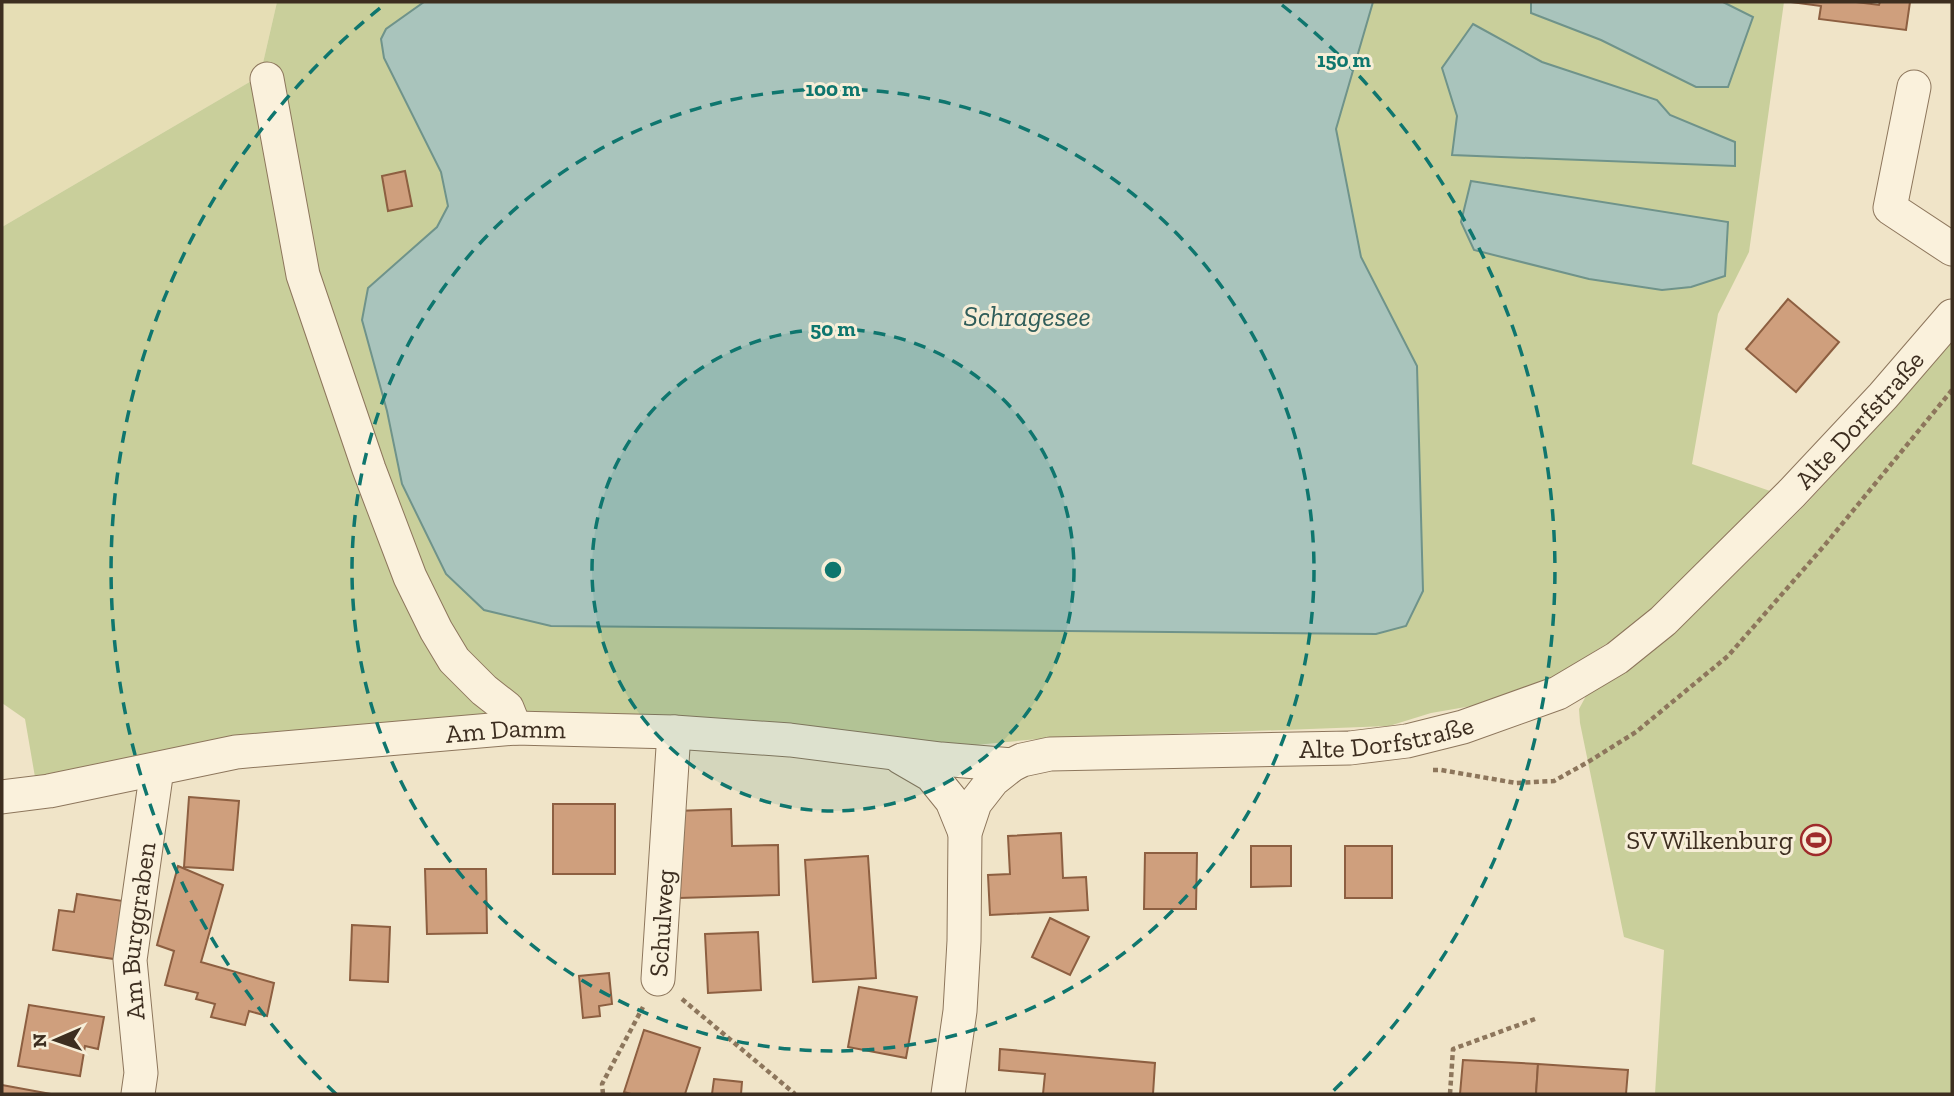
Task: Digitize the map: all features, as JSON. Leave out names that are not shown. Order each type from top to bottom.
[{"type":"street","points":[[268,79],[303,275],[369,469],[410,578],[436,631],[454,660],[507,708],[515,728]]},
{"type":"street","points":[[1914,87],[1890,208],[1952,249]]},
{"type":"street","name":"Alte Dorfstraße","points":[[948,1094],[960,1011],[965,833],[975,803],[993,780],[1012,765],[1049,754],[1361,747],[1407,741],[1463,727],[1558,693],[1616,658],[1664,621],[1792,494],[1883,396],[1952,316]]},
{"type":"street","name":"Am Damm","points":[[2,797],[49,792],[236,752],[515,728],[674,732],[790,740],[1012,765]]},
{"type":"street","name":"Schulweg","points":[[658,979],[674,732]]},
{"type":"street","points":[[891,752],[931,775],[952,801],[965,833]]},
{"type":"street","name":"Am Burggraben","points":[[138,1094],[141,1073],[130,960],[157,769]]},
{"type":"path","points":[[1588,762],[1636,732],[1728,656],[1824,546],[1952,390]]},
{"type":"path","points":[[603,1094],[602,1084],[658,979]]},
{"type":"path","name":"Schulweg","points":[[658,979],[795,1094]]},
{"type":"path","points":[[1450,1094],[1453,1049],[1535,1018]]},
{"type":"shaded area","points":[[2,2],[277,2],[260,76],[2,227]]},
{"type":"green space","points":[[277,2],[424,2],[386,29],[381,39],[384,58],[441,172],[448,207],[437,227],[368,288],[387,411],[402,484],[484,610],[551,626],[1376,634],[1406,626],[1423,591],[1417,366],[1361,257],[1336,129],[1373,2],[1531,2],[1532,13],[1601,40],[1696,87],[1728,87],[1753,17],[1723,2],[1784,2],[1749,252],[1718,314],[1692,464],[1773,492],[1656,608],[1611,641],[1552,678],[1489,703],[1431,713],[1389,726],[1038,739],[975,745],[792,729],[574,715],[35,777],[25,719],[2,703],[2,227],[260,76]],"holes":[[[1474,24],[1542,62],[1657,100],[1670,115],[1735,142],[1735,165],[1452,155]],[[1472,181],[1728,222],[1691,287],[1662,290],[1589,279],[1474,250]]]},
{"type":"green space","name":"SV Wilkenburg","points":[[1952,340],[1952,1094],[1655,1094],[1664,950],[1624,937],[1579,709],[1586,696],[1675,633],[1807,503]]},
{"type":"water","name":"Schragesee","points":[[424,2],[1373,2],[1336,129],[1361,257],[1417,366],[1423,591],[1406,626],[1376,634],[551,626],[484,610],[446,574],[402,484],[387,411],[362,320],[368,288],[437,227],[448,206],[441,172],[384,58],[381,39],[386,29]]},
{"type":"water","points":[[1531,2],[1723,2],[1753,17],[1728,87],[1696,87],[1601,40],[1531,13]]},
{"type":"water","points":[[1473,24],[1542,62],[1657,100],[1670,115],[1735,142],[1735,166],[1452,155],[1457,116],[1442,68]]},
{"type":"water","points":[[1471,181],[1728,222],[1725,276],[1691,287],[1662,290],[1589,279],[1474,250],[1461,222]]},
{"type":"building","points":[[1791,2],[1856,2],[1879,5],[1880,2],[1910,2],[1906,30],[1819,19],[1821,6]]},
{"type":"building","points":[[405,171],[412,206],[388,211],[382,176]]},
{"type":"building","points":[[1788,299],[1839,342],[1796,392],[1746,349]]},
{"type":"building","points":[[189,797],[239,801],[233,870],[184,867]]},
{"type":"building","points":[[553,804],[615,804],[615,874],[553,874]]},
{"type":"building","points":[[731,809],[732,846],[778,845],[779,895],[679,898],[676,811]]},
{"type":"building","points":[[1061,833],[1063,878],[1086,877],[1088,910],[990,915],[988,875],[1010,874],[1008,836]]},
{"type":"building","points":[[1251,846],[1291,846],[1291,886],[1251,887]]},
{"type":"building","points":[[1345,846],[1392,846],[1392,898],[1345,898]]},
{"type":"building","points":[[1145,853],[1197,853],[1196,909],[1144,909]]},
{"type":"building","points":[[868,856],[876,978],[813,982],[805,860]]},
{"type":"building","points":[[178,866],[223,885],[201,962],[274,983],[267,1016],[249,1011],[245,1025],[211,1017],[215,1004],[196,999],[198,993],[165,985],[174,951],[157,945]]},
{"type":"building","points":[[425,869],[486,869],[487,933],[427,934]]},
{"type":"building","points":[[77,894],[123,901],[114,959],[53,950],[59,910],[74,912]]},
{"type":"building","points":[[1050,918],[1089,937],[1070,975],[1032,957]]},
{"type":"building","points":[[352,925],[390,927],[388,982],[350,980]]},
{"type":"building","points":[[758,932],[761,990],[708,993],[705,934]]},
{"type":"building","points":[[609,973],[612,1004],[599,1006],[600,1016],[583,1018],[579,976]]},
{"type":"building","points":[[859,987],[917,997],[906,1058],[848,1047]]},
{"type":"building","points":[[29,1005],[104,1017],[98,1049],[85,1046],[80,1076],[18,1066]]},
{"type":"building","points":[[644,1030],[700,1048],[685,1094],[624,1092]]},
{"type":"building","points":[[1000,1049],[1155,1063],[1153,1094],[1043,1094],[1045,1074],[999,1070]]},
{"type":"building","points":[[1463,1060],[1538,1064],[1536,1094],[1460,1094]]},
{"type":"building","points":[[1538,1064],[1628,1070],[1626,1094],[1536,1094]]},
{"type":"building","points":[[714,1079],[742,1082],[741,1094],[712,1094]]},
{"type":"building","points":[[2,1085],[51,1094],[2,1094]]},
{"type":"place","name":"SV Wilkenburg","points":[[1816,840]]}]
